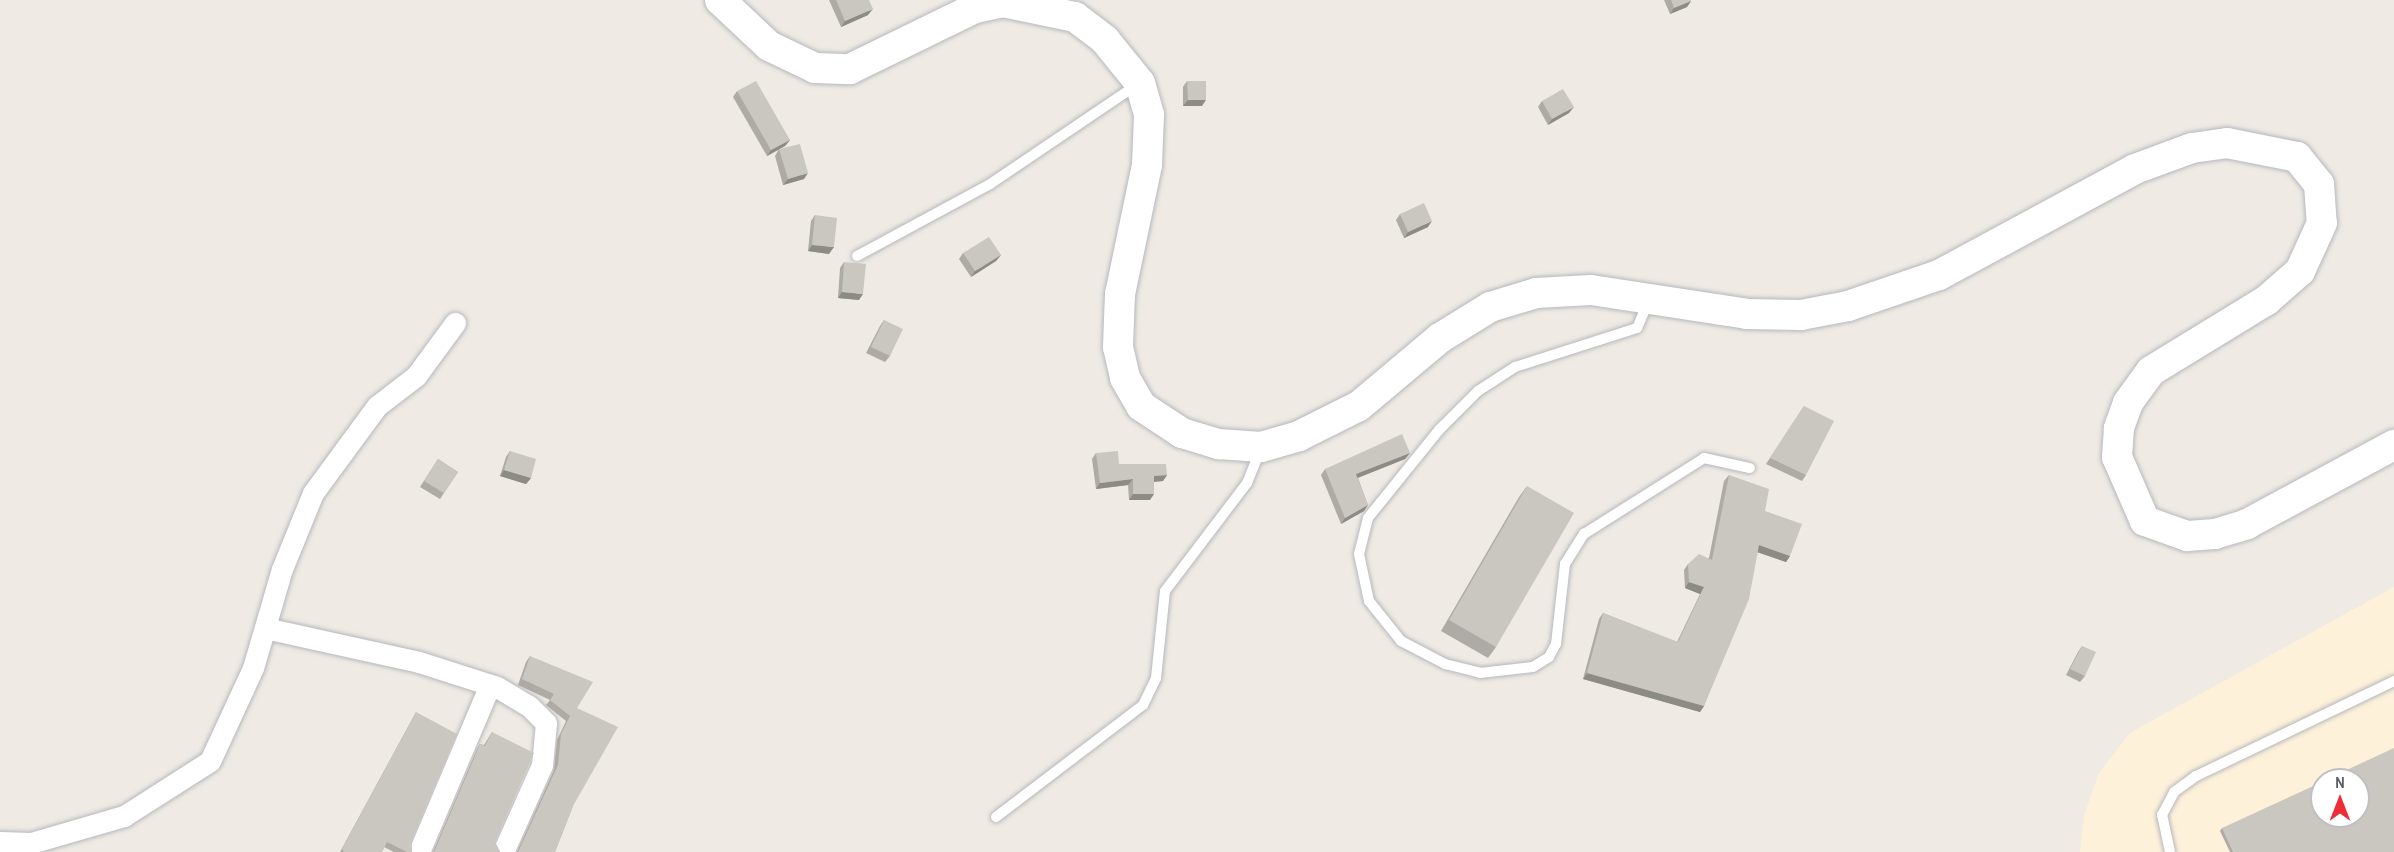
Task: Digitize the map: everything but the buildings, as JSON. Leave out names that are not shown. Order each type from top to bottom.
[{"type":"street","points":[[720,0],[769,46],[815,68],[849,69],[975,8],[1027,3],[1075,17],[1105,40],[1140,83],[1151,141],[1120,294],[1118,347],[1125,378],[1141,406],[1182,433],[1219,444],[1261,447],[1299,436],[1359,406],[1440,338],[1490,307],[1536,293],[1591,290],[1650,297],[1747,314],[1801,315],[1848,306],[1940,275],[2135,169],[2192,148],[2227,143],[2265,148],[2297,157],[2319,184],[2322,223],[2300,271],[2267,300],[2151,371],[2128,403],[2118,428],[2124,483],[2145,521],[2187,536],[2215,534],[2247,524],[2394,444]]},
{"type":"street","points":[[0,842],[31,843],[124,816],[210,761],[230,726],[266,628],[296,527],[313,494],[377,406],[416,376],[456,323]]},
{"type":"street","points":[[266,628],[336,640],[490,685],[529,706],[546,723],[547,736],[542,765],[503,852]]},
{"type":"street","points":[[419,852],[490,685]]},
{"type":"lane","points":[[857,256],[990,184],[1140,83]]},
{"type":"lane","points":[[1650,297],[1637,328],[1515,367],[1478,391],[1439,430],[1368,518],[1359,554],[1369,601],[1401,641],[1445,664],[1480,673],[1533,667],[1549,657],[1556,644],[1565,564],[1584,534],[1704,458],[1750,468]]},
{"type":"lane","points":[[996,817],[1143,705],[1156,678],[1166,591],[1184,560],[1247,483],[1261,447]]},
{"type":"lane","points":[[2170,852],[2162,815],[2174,792],[2196,776],[2394,681]]},
{"type":"shaded area","points":[[2394,587],[2394,852],[2080,852],[2084,815],[2099,773],[2130,733]]}]
